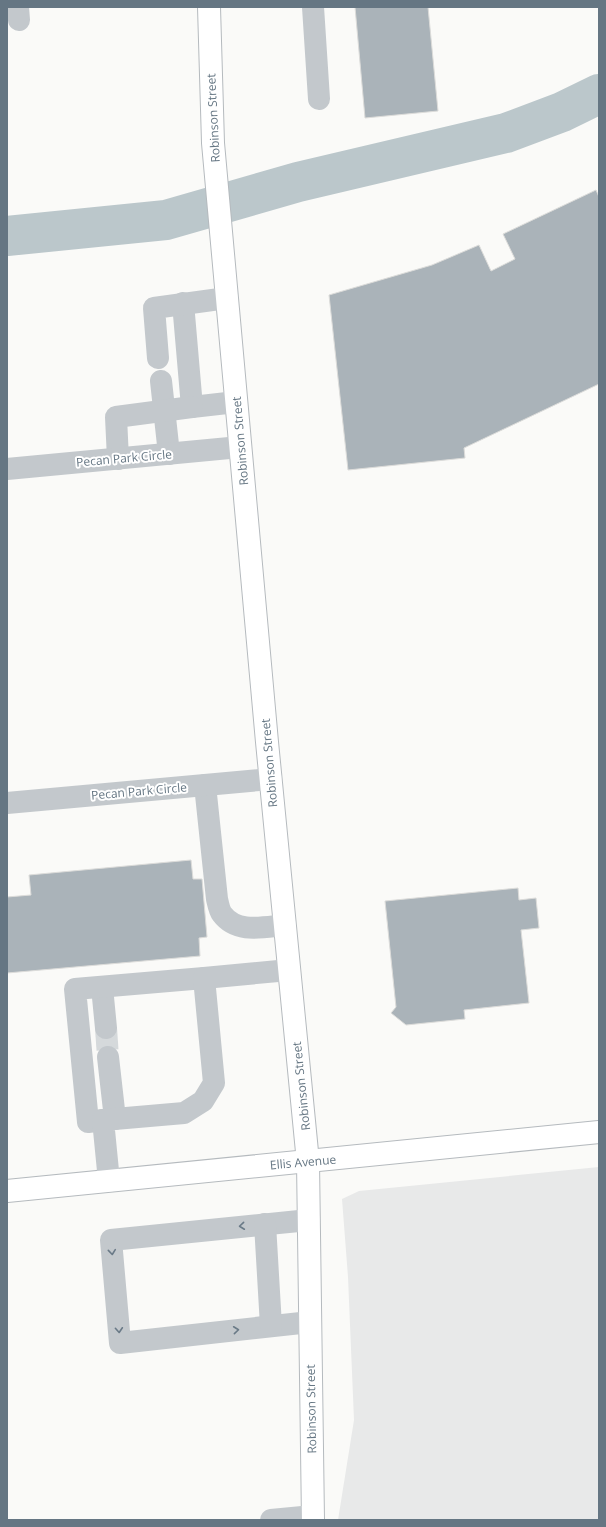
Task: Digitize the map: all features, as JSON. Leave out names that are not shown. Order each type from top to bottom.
[{"type":"main road","name":"Robinson Street","points":[[209,7],[213,143],[240,447],[308,1162],[313,1518]]},
{"type":"main road","name":"Ellis Avenue","points":[[7,1191],[599,1132]]},
{"type":"street","points":[[313,7],[319,99]]},
{"type":"street","points":[[158,358],[154,308],[227,298]]},
{"type":"street","points":[[183,303],[192,407]]},
{"type":"street","points":[[161,382],[169,454]]},
{"type":"street","points":[[118,459],[116,417],[236,402]]},
{"type":"street","name":"Pecan Park Circle","points":[[7,469],[240,447]]},
{"type":"street","name":"Pecan Park Circle","points":[[7,802],[271,779]]},
{"type":"street","points":[[205,785],[217,898],[221,913],[232,924],[243,928],[285,925]]},
{"type":"street","points":[[204,978],[214,1083],[203,1101],[184,1113],[88,1122],[75,989],[289,970]]},
{"type":"street","points":[[102,987],[106,1028]]},
{"type":"street","points":[[108,1057],[109,1181]]},
{"type":"street","points":[[309,1220],[111,1240],[120,1343],[310,1322]]},
{"type":"street","points":[[265,1224],[271,1326]]},
{"type":"street","points":[[271,1520],[313,1518]]},
{"type":"shaded area","points":[[599,1167],[599,1520],[338,1520],[354,1420],[348,1277],[342,1199],[359,1191]]},
{"type":"building","points":[[355,7],[428,7],[438,111],[365,118]]},
{"type":"building","points":[[596,190],[599,197],[599,384],[464,448],[465,458],[348,470],[329,295],[432,265],[479,245],[491,271],[515,259],[503,234]]},
{"type":"building","points":[[191,860],[193,879],[202,879],[207,937],[199,938],[200,956],[7,973],[7,897],[31,895],[29,875]]},
{"type":"building","points":[[518,888],[519,900],[536,898],[539,928],[521,930],[529,1003],[464,1010],[465,1019],[406,1025],[391,1013],[396,1007],[385,901]]},
{"type":"waterway","points":[[7,236],[166,220],[298,182],[506,133],[562,112],[599,94]]},
{"type":"tunnel","points":[[106,1028],[108,1057]]}]
